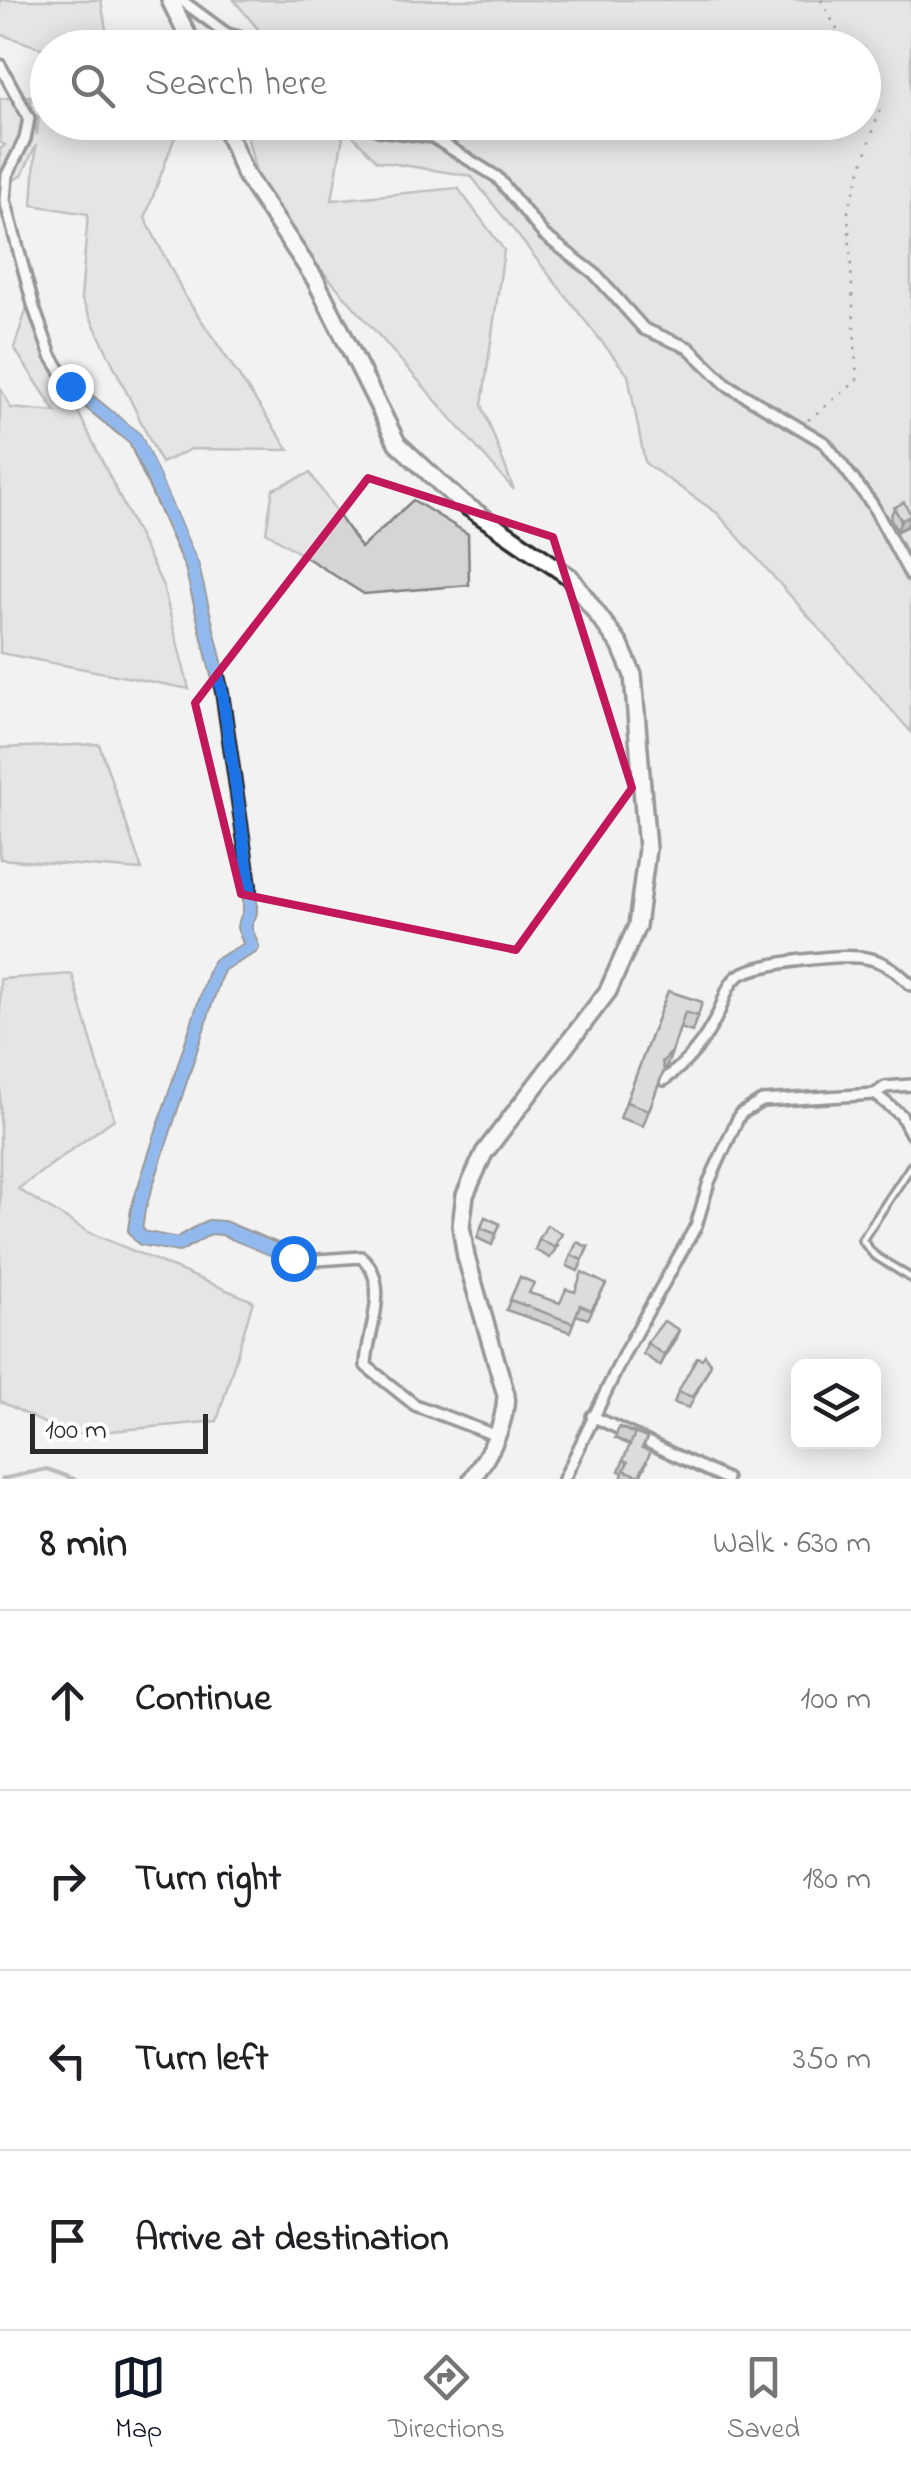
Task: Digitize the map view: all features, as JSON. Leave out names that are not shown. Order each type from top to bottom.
[{"type":"main road","points":[[170,0],[185,30]]},
{"type":"main road","points":[[231,140],[245,174],[316,279],[397,443],[458,500],[570,577],[614,634],[633,675],[647,850],[637,926],[608,991],[484,1152],[465,1194],[460,1226],[466,1257],[506,1395],[498,1436],[472,1479]]},
{"type":"street","points":[[182,0],[222,30]]},
{"type":"street","points":[[0,65],[29,118],[25,139],[7,175],[4,200],[34,308],[51,356],[70,386],[136,439],[192,566],[222,692],[250,884],[250,912],[244,926],[252,947],[219,965],[214,976],[138,1209],[135,1230],[142,1238],[178,1245],[209,1227],[223,1228],[293,1258],[361,1257],[374,1275],[375,1293],[366,1366],[415,1404],[498,1436]]},
{"type":"street","points":[[437,140],[497,177],[544,236],[594,272],[644,329],[689,348],[727,385],[825,444],[872,504],[911,576]]},
{"type":"street","points":[[664,1080],[688,1062],[717,1017],[729,987],[746,972],[769,965],[863,956],[898,971],[911,986]]},
{"type":"street","points":[[564,1479],[592,1416],[696,1226],[710,1182],[740,1114],[762,1100],[875,1094],[885,1086],[911,1085]]},
{"type":"street","points":[[875,1094],[901,1115],[911,1134]]},
{"type":"street","points":[[592,1416],[726,1479]]},
{"type":"lane","points":[[911,1166],[862,1240],[874,1255],[911,1278]]},
{"type":"path","points":[[820,0],[837,30]]},
{"type":"path","points":[[799,427],[858,381],[848,211],[870,140]]},
{"type":"highlighted area","points":[[368,478],[553,537],[632,788],[516,950],[241,894],[195,703]]},
{"type":"shaded area","points":[[0,0],[101,0],[106,30],[30,30],[30,44],[0,34]]},
{"type":"shaded area","points":[[234,0],[911,0],[911,732],[717,513],[645,463],[628,375],[471,176],[377,161],[357,140],[881,140],[881,30],[259,30]]},
{"type":"shaded area","points":[[30,96],[30,140],[174,140],[145,218],[185,296],[289,450],[191,449],[161,463],[81,298],[88,214],[32,205],[36,145],[22,175],[0,188],[0,149],[5,145],[0,142],[0,99]]},
{"type":"shaded area","points":[[248,140],[342,140],[332,200],[458,188],[504,250],[482,405],[514,490],[264,204]]},
{"type":"shaded area","points":[[27,307],[163,586],[189,689],[0,653],[0,387],[11,408],[56,412],[14,348]]},
{"type":"shaded area","points":[[310,473],[361,548],[413,500],[468,534],[469,585],[364,594],[266,532],[273,489]]},
{"type":"shaded area","points":[[99,744],[142,870],[0,859],[0,748]]},
{"type":"shaded area","points":[[72,974],[114,1119],[18,1189],[88,1232],[253,1301],[217,1421],[68,1435],[0,1401],[0,979]]},
{"type":"building","points":[[904,502],[911,515],[901,520],[894,508]]},
{"type":"building","points":[[668,991],[702,1002],[698,1016],[685,1012],[672,1052],[662,1062],[664,1070],[649,1110],[626,1102]]},
{"type":"building","points":[[485,1217],[500,1224],[496,1234],[481,1228]]},
{"type":"building","points":[[547,1225],[562,1234],[554,1247],[539,1239]]},
{"type":"building","points":[[577,1242],[588,1247],[582,1260],[571,1255]]},
{"type":"building","points":[[582,1272],[606,1284],[591,1310],[580,1305],[573,1323],[510,1300],[520,1277],[534,1283],[529,1293],[560,1303],[566,1289],[575,1292]]},
{"type":"building","points":[[664,1321],[679,1330],[664,1355],[647,1343]]},
{"type":"building","points":[[705,1355],[711,1364],[693,1397],[678,1392],[697,1357],[702,1359]]},
{"type":"building","points":[[619,1427],[647,1438],[642,1448],[651,1451],[639,1476],[624,1470],[628,1462],[623,1460],[635,1434]]},
{"type":"waterway","points":[[2,1479],[47,1469],[74,1479]]},
{"type":"route","points":[[70,386],[136,439],[192,566],[222,692],[250,884],[250,912],[244,926],[252,947],[219,965],[214,976],[138,1209],[135,1230],[153,1242],[178,1245],[209,1227],[223,1228],[293,1258]]}]
